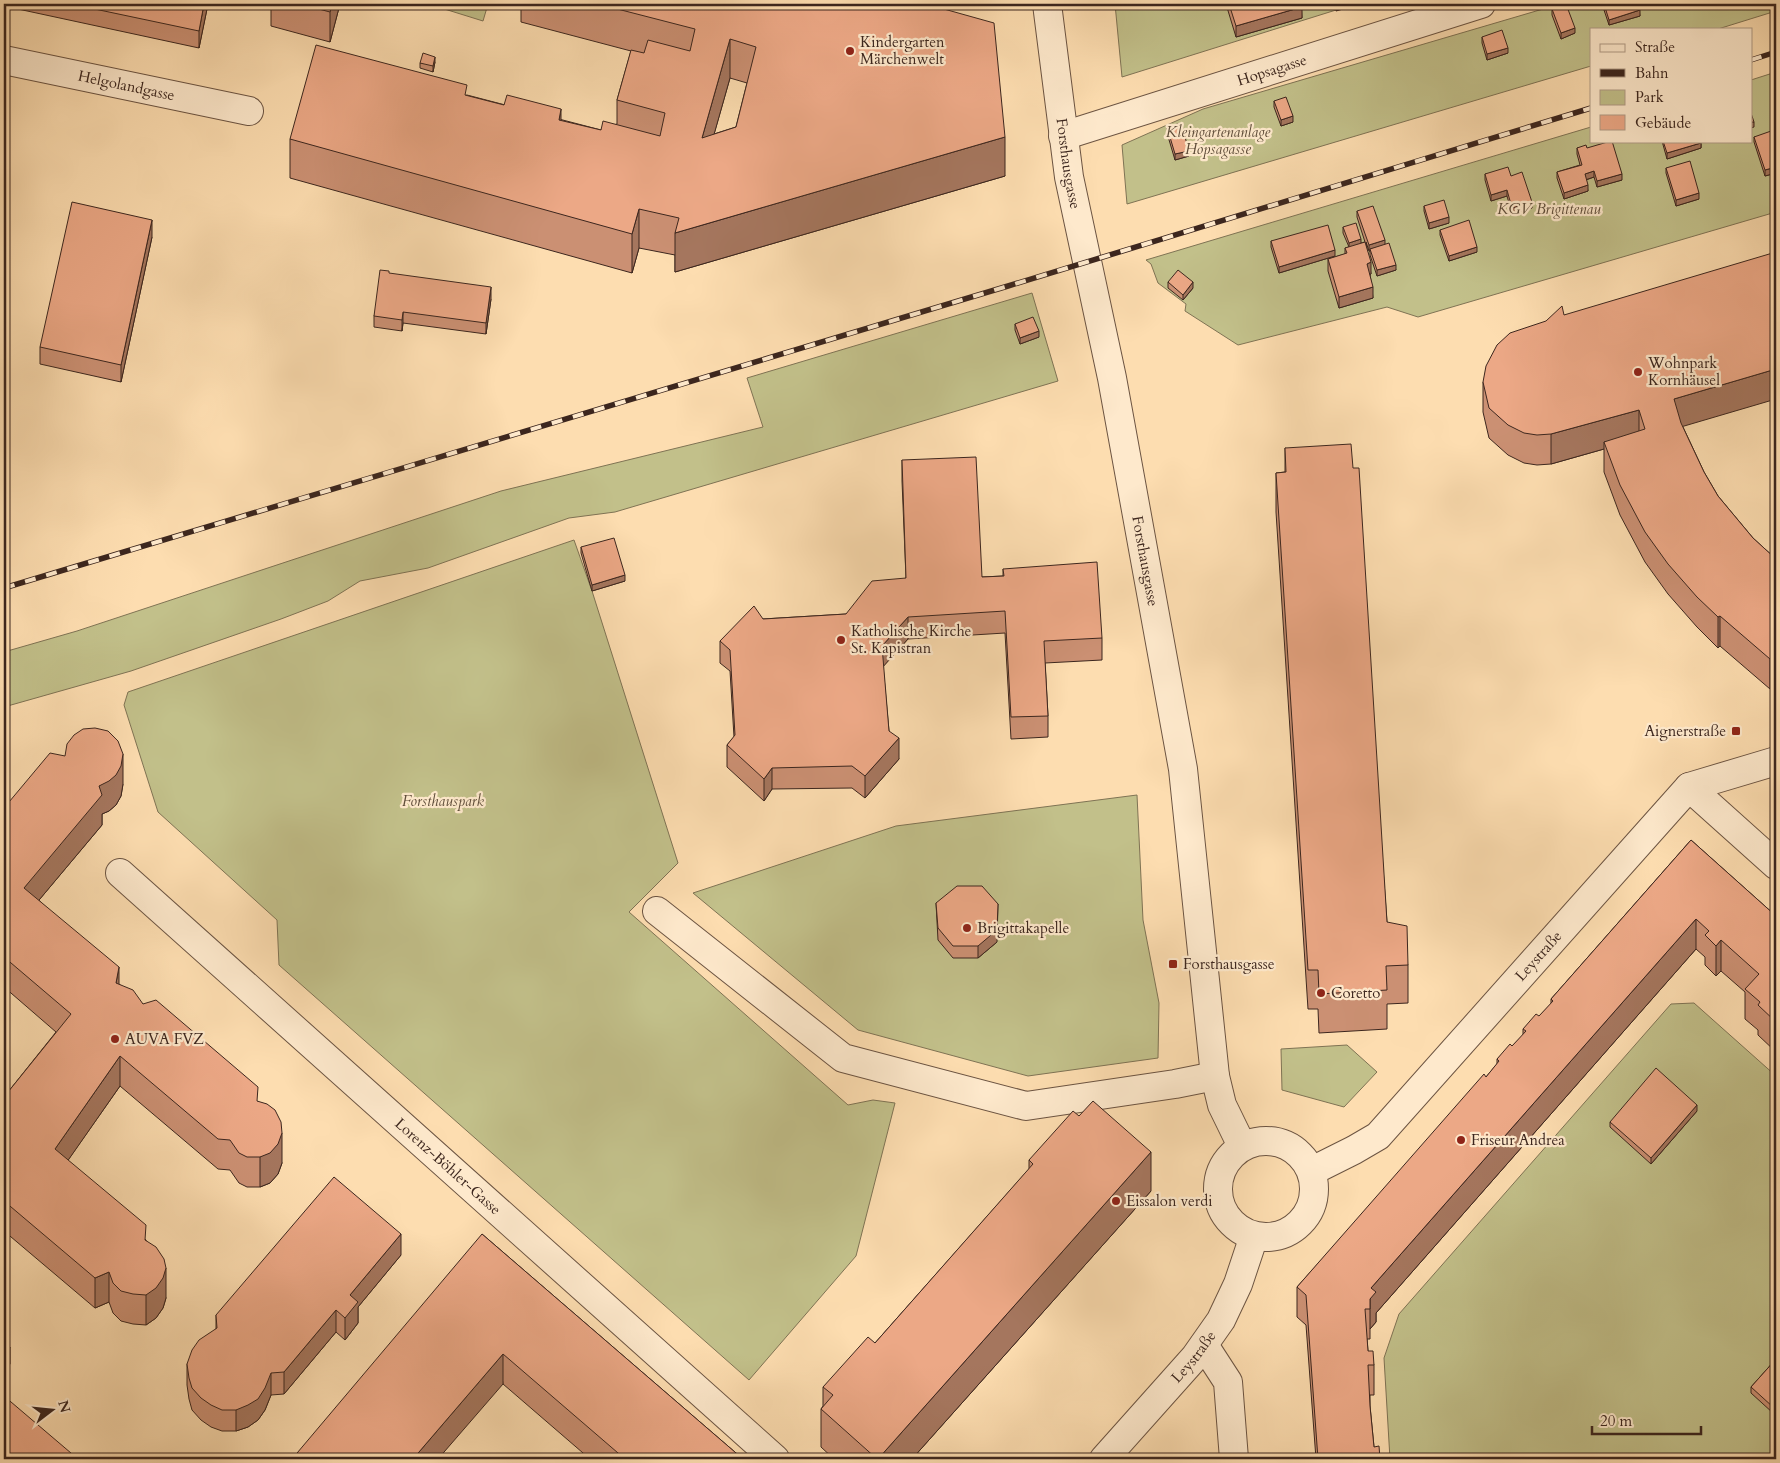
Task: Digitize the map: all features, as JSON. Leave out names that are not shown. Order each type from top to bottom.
[{"type":"street","name":"Forsthausgasse","points":[[1047,4],[1069,177],[1112,378],[1183,769],[1215,1076],[1222,1105],[1242,1146]]},
{"type":"street","name":"Hopsagasse","points":[[1063,136],[1481,4]]},
{"type":"street","name":"Helgolandgasse","points":[[4,60],[249,111]]},
{"type":"street","points":[[1689,787],[1776,762]]},
{"type":"street","points":[[1689,787],[1776,865]]},
{"type":"street","name":"Leystraße","points":[[1312,1171],[1378,1136],[1689,787]]},
{"type":"street","name":"Lorenz-Böhler-Gasse","points":[[120,873],[775,1459]]},
{"type":"street","points":[[657,912],[843,1058],[1026,1106],[1175,1084],[1215,1076]]},
{"type":"street","points":[[1270,1140],[1292,1148],[1304,1158],[1312,1171],[1315,1186],[1314,1201],[1310,1212],[1293,1230],[1282,1235],[1269,1238],[1254,1236],[1244,1232],[1234,1225],[1221,1206],[1218,1195],[1220,1173],[1229,1158],[1242,1146],[1255,1141],[1270,1140]]},
{"type":"street","name":"Leystraße","points":[[1104,1459],[1204,1345],[1221,1320],[1238,1284],[1254,1236]]},
{"type":"street","points":[[1204,1345],[1228,1382],[1234,1459]]},
{"type":"green space","points":[[439,4],[488,4],[483,21],[438,7]]},
{"type":"green space","points":[[1115,4],[1334,4],[1336,10],[1122,77]]},
{"type":"green space","name":"Kleingartenanlage Hopsagasse","points":[[1560,4],[1776,4],[1776,11],[1721,28],[1590,28],[1590,66],[1127,204],[1122,145],[1203,109]]},
{"type":"green space","name":"KGV Brigittenau","points":[[1776,72],[1776,212],[1418,317],[1387,307],[1238,345],[1185,311],[1186,304],[1158,283],[1151,264],[1146,260],[1590,127],[1590,142],[1752,142],[1752,80]]},
{"type":"green space","points":[[1032,293],[1058,381],[615,512],[569,518],[428,568],[360,581],[328,601],[281,619],[131,671],[4,707],[4,652],[77,631],[501,491],[763,427],[747,378]]},
{"type":"green space","name":"Forsthauspark","points":[[574,540],[592,591],[678,863],[629,912],[848,1105],[873,1100],[895,1103],[856,1256],[749,1380],[279,965],[277,920],[158,812],[124,705],[128,692]]},
{"type":"green space","points":[[1137,795],[1143,920],[1159,1003],[1158,1058],[1028,1076],[858,1030],[693,893],[896,826]]},
{"type":"green space","points":[[1694,1003],[1776,1076],[1776,1459],[1390,1459],[1384,1358],[1399,1314],[1671,1004]]},
{"type":"green space","points":[[1347,1045],[1377,1072],[1344,1107],[1282,1090],[1281,1049]]},
{"type":"building","points":[[71,4],[204,4],[199,31]]},
{"type":"building","points":[[300,4],[332,4],[330,12]]},
{"type":"building","points":[[598,4],[926,4],[994,23],[1005,137],[675,233],[679,218],[639,209],[632,234],[290,139],[316,45],[467,85],[465,95],[504,105],[507,95],[561,109],[559,120],[601,130],[603,121],[660,136],[665,113],[617,100],[631,50],[644,53],[648,40],[690,51],[695,29]],"holes":[[[730,39],[756,47],[736,127],[702,138]]]},
{"type":"building","points":[[1229,4],[1301,4],[1302,7],[1236,26]]},
{"type":"building","points":[[1566,4],[1575,28],[1561,33],[1552,9]]},
{"type":"building","points":[[1604,4],[1638,4],[1640,10],[1609,20]]},
{"type":"building","points":[[1502,30],[1508,48],[1487,54],[1482,37]]},
{"type":"building","points":[[423,53],[435,57],[433,66],[420,63]]},
{"type":"building","points":[[1286,97],[1293,116],[1281,120],[1274,101]]},
{"type":"building","points":[[1181,123],[1189,151],[1175,154],[1167,127]]},
{"type":"building","points":[[1774,130],[1776,138],[1776,167],[1765,170],[1754,137]]},
{"type":"building","points":[[1612,142],[1622,174],[1597,181],[1594,171],[1585,174],[1588,185],[1564,193],[1557,172],[1582,165],[1577,148],[1586,145],[1587,148]]},
{"type":"building","points":[[1663,142],[1701,142],[1701,143],[1667,153]]},
{"type":"building","points":[[1690,161],[1699,193],[1676,200],[1666,168]]},
{"type":"building","points":[[1508,167],[1511,176],[1522,172],[1532,202],[1512,208],[1507,190],[1491,195],[1485,174]]},
{"type":"building","points":[[1444,200],[1449,217],[1429,223],[1424,206]]},
{"type":"building","points":[[72,202],[152,220],[121,365],[40,347]]},
{"type":"building","points":[[1373,206],[1385,240],[1369,245],[1357,211]]},
{"type":"building","points":[[1469,220],[1477,247],[1449,256],[1440,230]]},
{"type":"building","points":[[1356,223],[1361,239],[1349,243],[1343,227]]},
{"type":"building","points":[[1328,225],[1335,250],[1279,267],[1271,241]]},
{"type":"building","points":[[1365,242],[1371,262],[1367,264],[1373,287],[1339,297],[1328,259],[1347,253],[1345,248]]},
{"type":"building","points":[[1389,243],[1396,265],[1377,270],[1370,249]]},
{"type":"building","points":[[1776,252],[1776,369],[1674,399],[1681,423],[1704,472],[1718,496],[1753,538],[1776,559],[1776,656],[1770,659],[1720,616],[1718,617],[1697,597],[1668,564],[1645,532],[1620,485],[1604,442],[1645,429],[1639,410],[1551,434],[1537,435],[1524,433],[1508,425],[1489,408],[1483,382],[1486,366],[1497,345],[1510,333],[1546,321],[1562,306],[1564,315]]},
{"type":"building","points":[[380,270],[389,271],[389,273],[491,287],[486,323],[403,312],[402,320],[374,316]]},
{"type":"building","points":[[1178,270],[1193,282],[1183,295],[1168,282]]},
{"type":"building","points":[[1033,317],[1039,331],[1020,338],[1015,324]]},
{"type":"building","points":[[1351,444],[1353,468],[1359,468],[1387,922],[1407,926],[1408,965],[1386,966],[1387,990],[1319,994],[1318,970],[1308,970],[1276,473],[1286,472],[1285,448]]},
{"type":"building","name":"Katholische Kirche St. Kapistran","points":[[976,457],[982,577],[1004,576],[1003,569],[1097,562],[1102,638],[1044,641],[1048,716],[1011,717],[1005,611],[908,617],[882,646],[889,731],[899,738],[865,776],[852,766],[772,768],[764,779],[727,745],[735,735],[730,650],[720,641],[754,606],[763,619],[846,614],[872,581],[906,578],[902,460]]},
{"type":"building","points":[[614,538],[625,575],[592,585],[581,547]]},
{"type":"building","name":"AUVA FVZ","points":[[95,728],[108,731],[118,741],[123,754],[121,766],[116,775],[99,786],[102,795],[24,888],[119,967],[116,983],[133,990],[143,1004],[156,1000],[258,1087],[257,1101],[267,1104],[275,1110],[281,1122],[282,1133],[278,1144],[270,1153],[260,1157],[247,1157],[239,1153],[230,1140],[218,1139],[120,1056],[55,1149],[146,1225],[145,1240],[156,1247],[164,1259],[166,1268],[163,1278],[156,1288],[146,1295],[121,1291],[113,1283],[109,1272],[95,1278],[4,1201],[4,1097],[71,1014],[4,957],[4,808],[50,753],[65,756],[67,744],[74,735],[83,729]]},
{"type":"building","points":[[1691,840],[1776,916],[1776,1022],[1758,1005],[1760,1002],[1745,989],[1759,974],[1721,940],[1716,946],[1705,935],[1709,931],[1696,919],[1371,1288],[1376,1292],[1370,1299],[1370,1309],[1365,1309],[1368,1351],[1373,1351],[1374,1365],[1368,1365],[1370,1406],[1374,1447],[1379,1446],[1380,1459],[1318,1459],[1306,1295],[1297,1287],[1484,1074],[1486,1077],[1499,1061],[1497,1059],[1510,1044],[1512,1046],[1526,1031],[1523,1029],[1536,1014],[1539,1016],[1553,1001],[1551,999]]},
{"type":"building","name":"Brigittakapelle","points":[[957,886],[982,886],[998,904],[997,930],[978,946],[953,946],[938,928],[936,903]]},
{"type":"building","points":[[1656,1068],[1697,1105],[1651,1158],[1610,1122]]},
{"type":"building","points":[[1093,1101],[1151,1152],[877,1459],[821,1409],[833,1395],[823,1387],[868,1337],[875,1343],[1033,1164],[1029,1160],[1073,1111],[1079,1116]]},
{"type":"building","points":[[334,1177],[401,1234],[350,1295],[358,1302],[345,1318],[336,1310],[284,1372],[271,1373],[258,1399],[236,1410],[222,1410],[211,1405],[192,1388],[187,1364],[192,1350],[199,1340],[217,1328],[216,1315]]},
{"type":"building","points":[[482,1234],[743,1459],[625,1459],[503,1354],[413,1459],[292,1459]]},
{"type":"building","points":[[4,1342],[10,1347],[4,1355]]},
{"type":"building","points":[[1776,1359],[1776,1403],[1773,1407],[1751,1387]]},
{"type":"building","points":[[4,1396],[78,1459],[4,1459]]},
{"type":"railway","points":[[1752,60],[1776,52]]},
{"type":"railway","points":[[4,588],[1008,286],[1590,108]]},
{"type":"place","name":"Kindergarten Märchenwelt","points":[[850,51]]},
{"type":"place","name":"Wohnpark Kornhäusel","points":[[1638,372]]},
{"type":"place","name":"Katholische Kirche St. Kapistran","points":[[841,640]]},
{"type":"place","name":"Aignerstraße","points":[[1736,731]]},
{"type":"place","name":"Brigittakapelle","points":[[967,928]]},
{"type":"place","name":"Forsthausgasse","points":[[1173,964]]},
{"type":"place","name":"Coretto","points":[[1321,993]]},
{"type":"place","name":"AUVA FVZ","points":[[115,1039]]},
{"type":"place","name":"Friseur Andrea","points":[[1461,1140]]},
{"type":"place","name":"Eissalon verdi","points":[[1116,1201]]}]
